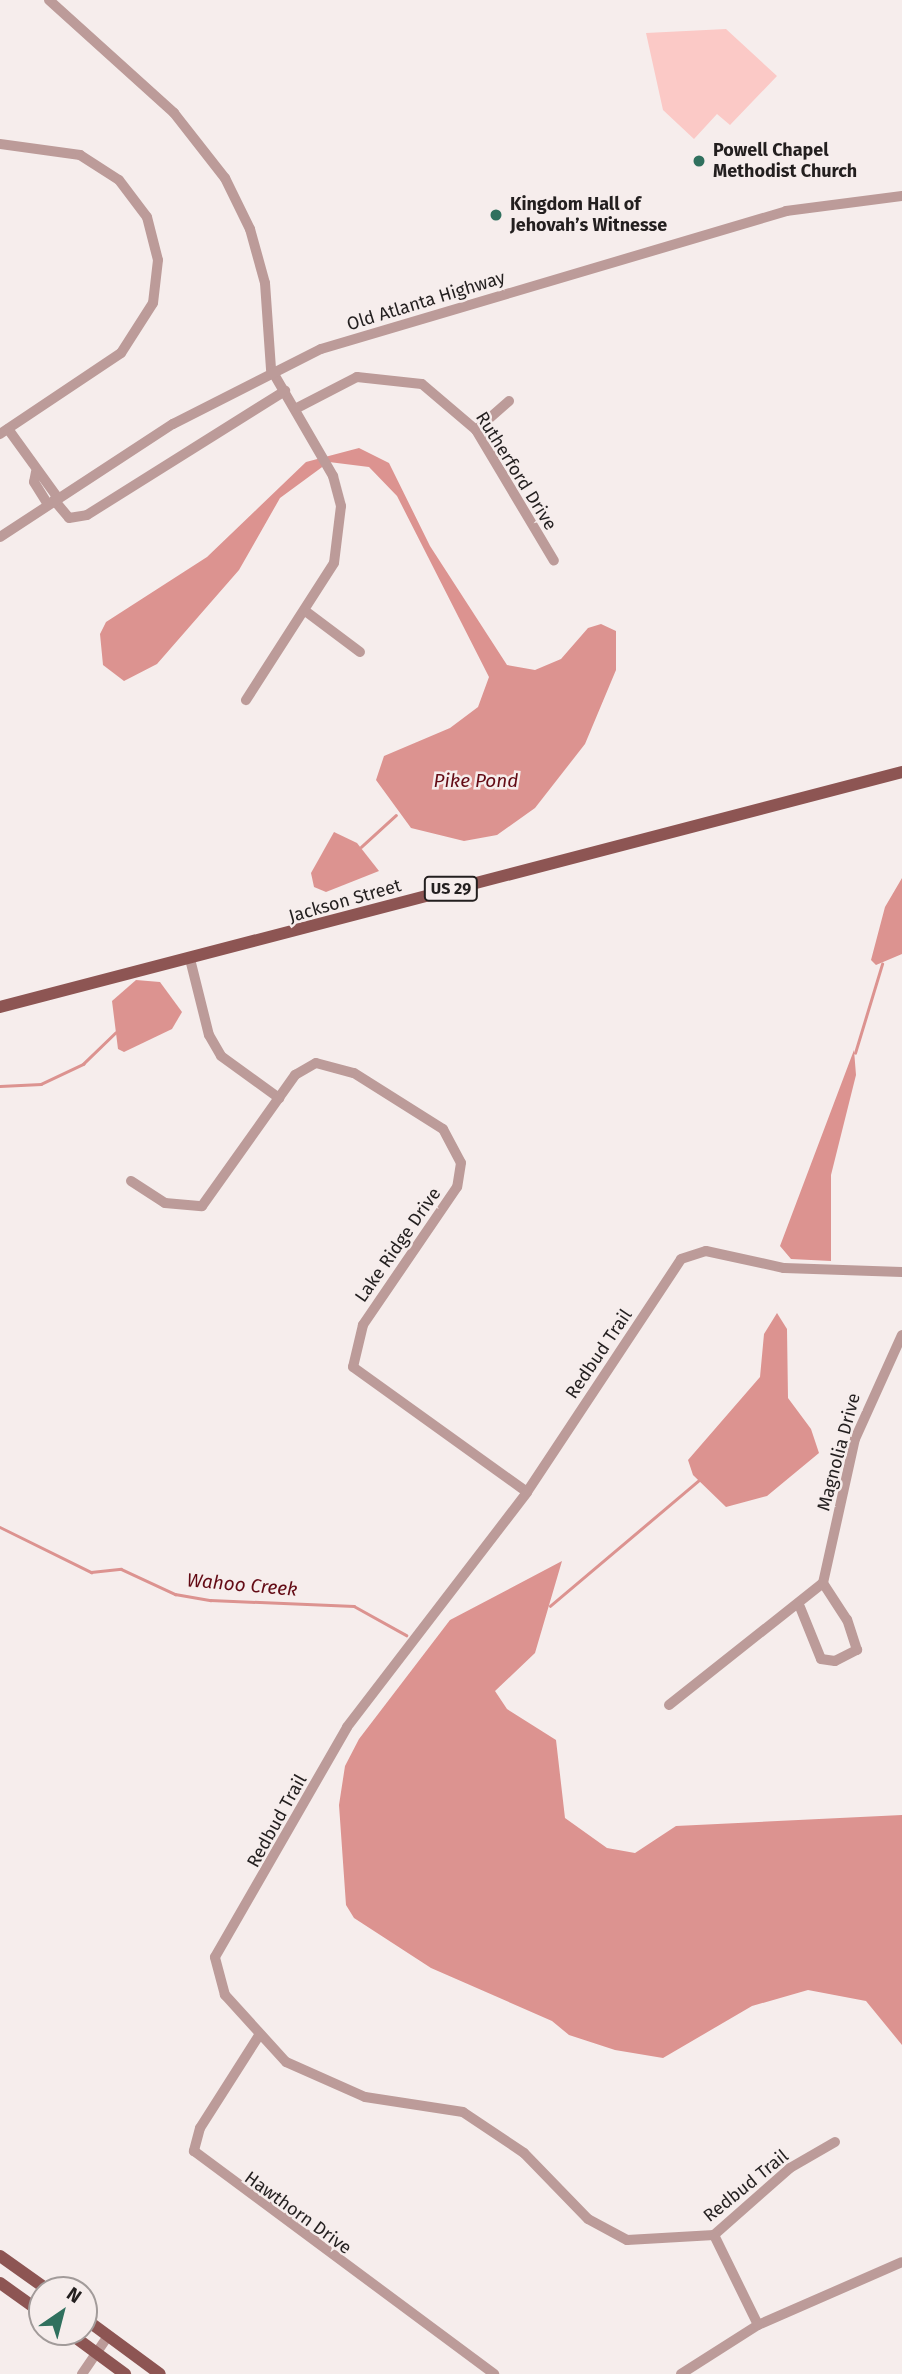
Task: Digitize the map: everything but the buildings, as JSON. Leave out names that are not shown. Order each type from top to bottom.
[{"type":"main road","name":"Jackson Street","points":[[0,1007],[190,958],[541,861],[902,772]]},
{"type":"main road","points":[[0,2256],[28,2276]]},
{"type":"main road","points":[[0,2283],[28,2303]]},
{"type":"main road","points":[[98,2328],[160,2374]]},
{"type":"main road","points":[[87,2346],[125,2374]]},
{"type":"street","points":[[49,0],[211,154],[258,255],[271,369],[332,477],[342,515],[334,563],[308,613],[246,700]]},
{"type":"street","points":[[0,144],[80,155],[119,180],[147,217],[158,260],[153,303],[121,353],[4,432],[36,472],[34,482],[69,518],[87,515],[285,391]]},
{"type":"street","name":"Old Atlanta Highway","points":[[0,537],[53,500],[271,369],[666,243],[805,207],[902,196]]},
{"type":"street","name":"Rutherford Drive","points":[[295,409],[337,383],[402,377],[442,395],[476,430],[554,561]]},
{"type":"street","points":[[476,430],[509,401]]},
{"type":"street","points":[[308,613],[360,652]]},
{"type":"street","points":[[190,958],[209,1035],[221,1056],[279,1098]]},
{"type":"street","name":"Lake Ridge Drive","points":[[131,1181],[165,1203],[202,1206],[279,1098],[306,1066],[330,1064],[354,1073],[452,1138],[461,1163],[457,1187],[363,1325],[353,1367],[527,1492]]},
{"type":"street","name":"Redbud Trail","points":[[835,2142],[790,2168],[714,2235],[627,2241],[581,2212],[485,2124],[463,2112],[341,2089],[286,2062],[258,2037],[225,1995],[216,1951],[347,1727],[527,1492],[681,1259],[706,1251],[784,1268],[902,1272]]},
{"type":"street","name":"Magnolia Drive","points":[[823,1583],[855,1439],[902,1335]]},
{"type":"street","points":[[668,1705],[800,1607],[823,1583],[847,1620],[857,1650],[835,1661],[821,1659],[800,1607]]},
{"type":"street","name":"Hawthorn Drive","points":[[258,2037],[200,2128],[194,2151],[494,2374]]},
{"type":"street","points":[[714,2235],[758,2325]]},
{"type":"street","points":[[681,2374],[758,2325],[902,2262]]},
{"type":"street","points":[[82,2374],[108,2336]]},
{"type":"shaded area","points":[[726,29],[777,76],[730,125],[717,114],[694,139],[663,110],[646,33]]},
{"type":"water","name":"Pike Pond","points":[[359,448],[389,463],[430,546],[507,665],[535,670],[561,659],[588,628],[601,624],[616,631],[616,670],[585,744],[535,808],[497,835],[464,841],[411,828],[376,780],[384,756],[450,728],[478,707],[489,677],[397,496],[369,467],[329,462],[280,498],[239,570],[157,664],[124,681],[103,665],[100,634],[106,622],[207,557],[306,462]]},
{"type":"water","points":[[334,832],[357,843],[379,871],[326,892],[314,887],[311,873]]},
{"type":"water","points":[[902,878],[902,954],[876,965],[871,960],[885,907]]},
{"type":"water","points":[[136,980],[160,982],[182,1012],[172,1029],[124,1052],[118,1049],[112,1001]]},
{"type":"water","points":[[854,1050],[856,1075],[831,1175],[831,1261],[791,1259],[780,1246]]},
{"type":"water","points":[[777,1313],[787,1329],[788,1398],[811,1429],[819,1453],[767,1496],[726,1507],[693,1475],[688,1460],[760,1377],[764,1334]]},
{"type":"water","points":[[562,1561],[535,1653],[495,1691],[507,1709],[556,1740],[565,1818],[607,1848],[635,1853],[676,1826],[902,1815],[902,2045],[866,2001],[808,1990],[752,2006],[663,2058],[615,2050],[569,2035],[552,2021],[431,1968],[354,1918],[346,1905],[339,1805],[345,1766],[359,1739],[450,1620]]},
{"type":"waterway","points":[[361,847],[396,815]]},
{"type":"waterway","points":[[855,1053],[882,964]]},
{"type":"waterway","points":[[0,1086],[41,1084],[83,1064],[115,1033]]},
{"type":"waterway","points":[[550,1606],[698,1481]]},
{"type":"waterway","name":"Wahoo Creek","points":[[0,1527],[91,1572],[121,1569],[175,1594],[210,1600],[354,1606],[406,1635]]},
{"type":"place","name":"Powell Chapel Methodist Church","points":[[699,161]]},
{"type":"place","name":"Kingdom Hall of Jehovah’s Witnesse","points":[[496,215]]}]
